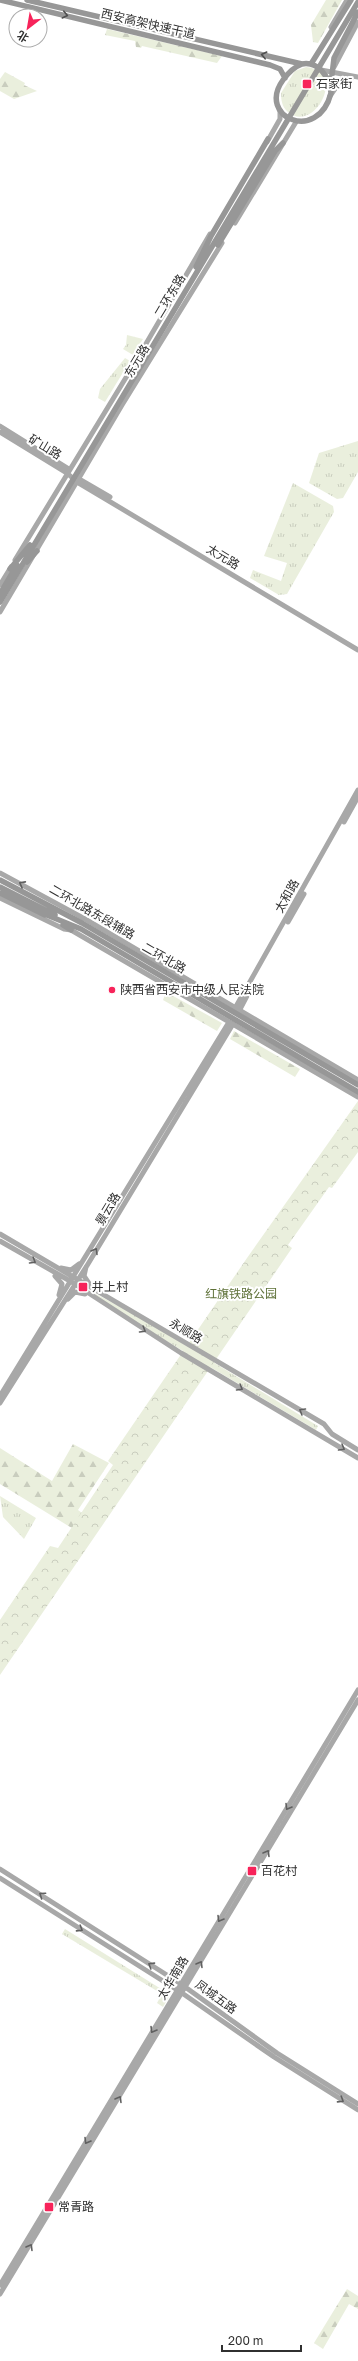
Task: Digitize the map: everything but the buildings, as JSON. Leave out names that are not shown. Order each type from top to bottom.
[{"type":"highway","name":"西安高架快速干道","points":[[0,0],[302,64]]},
{"type":"highway","name":"西安高架快速干道","points":[[27,0],[270,64],[280,69],[285,78]]},
{"type":"highway","points":[[311,64],[351,0]]},
{"type":"highway","name":"二环东路","points":[[198,267],[354,0]]},
{"type":"highway","name":"二环东路","points":[[0,602],[43,526],[358,2]]},
{"type":"highway","points":[[331,90],[326,77],[320,70],[311,64],[302,64],[293,69],[285,78],[277,94],[280,109],[287,118],[296,122],[306,122],[315,118],[330,97],[331,90],[331,72],[336,50],[358,12]]},
{"type":"highway","points":[[198,267],[211,236],[242,186],[268,139]]},
{"type":"highway","points":[[198,267],[216,247],[275,151],[283,143]]},
{"type":"highway","points":[[0,594],[43,526]]},
{"type":"highway","points":[[10,569],[30,545]]},
{"type":"highway","points":[[17,574],[37,551]]},
{"type":"highway","name":"二环北路","points":[[0,879],[73,918],[236,1011],[358,1085]]},
{"type":"highway","name":"二环北路","points":[[0,887],[81,929],[358,1092]]},
{"type":"highway","points":[[0,893],[42,913],[71,930]]},
{"type":"highway","name":"二环北路","points":[[42,913],[81,929]]},
{"type":"main road","points":[[319,50],[346,0]]},
{"type":"main road","points":[[331,72],[358,22]]},
{"type":"main road","points":[[336,50],[336,63],[338,69],[358,79]]},
{"type":"main road","points":[[320,70],[348,75]]},
{"type":"main road","points":[[330,97],[343,79],[358,79]]},
{"type":"main road","name":"东元路","points":[[0,585],[68,471],[137,360],[212,229],[280,119],[280,109]]},
{"type":"main road","name":"东元路","points":[[0,612],[78,480],[296,122]]},
{"type":"main road","name":"矿山路","points":[[0,426],[68,471],[78,480]]},
{"type":"main road","name":"矿山路","points":[[0,432],[68,471]]},
{"type":"main road","name":"太元路","points":[[78,480],[358,646]]},
{"type":"main road","name":"太元路","points":[[78,480],[358,650]]},
{"type":"main road","name":"太和路","points":[[236,1011],[358,790]]},
{"type":"main road","name":"太和路","points":[[236,1011],[358,797]]},
{"type":"main road","name":"二环北路东段辅路","points":[[0,873],[85,919],[236,1011],[358,1080]]},
{"type":"main road","points":[[0,898],[64,930],[71,930],[358,1097]]},
{"type":"main road","name":"景云路","points":[[0,1403],[60,1309],[85,1255],[231,1023]]},
{"type":"main road","name":"景云路","points":[[0,1396],[56,1304],[88,1264],[231,1023]]},
{"type":"main road","name":"永顺路","points":[[0,1234],[46,1262],[100,1301],[174,1349],[358,1458]]},
{"type":"main road","name":"永顺路","points":[[0,1241],[45,1268],[109,1298],[324,1424],[332,1434],[358,1450]]},
{"type":"main road","points":[[46,1262],[68,1270],[76,1267],[85,1255]]},
{"type":"main road","points":[[88,1264],[84,1273],[87,1282],[109,1298]]},
{"type":"main road","points":[[45,1268],[61,1282],[61,1288],[56,1304]]},
{"type":"main road","points":[[60,1309],[71,1295],[77,1292],[100,1301]]},
{"type":"main road","name":"太华南路","points":[[182,1989],[358,1690]]},
{"type":"main road","name":"太华南路","points":[[7,2278],[358,1700]]},
{"type":"main road","name":"凤城五路","points":[[0,1869],[277,2053],[358,2104]]},
{"type":"main road","name":"凤城五路","points":[[0,1878],[182,1989],[274,2057],[358,2110]]},
{"type":"main road","points":[[0,2285],[7,2278]]},
{"type":"main road","points":[[0,2294],[7,2278]]},
{"type":"green space","points":[[326,0],[342,0],[318,43],[313,42],[311,25]]},
{"type":"green space","points":[[107,29],[222,56],[217,63],[142,46],[141,48],[136,47],[135,41],[105,35]]},
{"type":"green space","points":[[306,67],[318,71],[325,79],[326,89],[316,108],[308,115],[298,117],[288,112],[284,108],[281,93],[295,71]]},
{"type":"green space","points":[[5,72],[25,83],[24,85],[37,91],[14,99],[0,91],[0,79]]},
{"type":"green space","points":[[127,335],[143,339],[133,355],[123,349],[126,345]]},
{"type":"green space","points":[[125,358],[130,361],[105,402],[98,398],[100,389]]},
{"type":"green space","points":[[358,441],[358,472],[343,498],[337,499],[309,483],[319,453]]},
{"type":"green space","points":[[293,483],[333,506],[334,512],[287,594],[279,595],[250,578],[253,570],[281,581],[287,563],[264,556]]},
{"type":"green space","points":[[166,992],[222,1023],[217,1031],[163,1000]]},
{"type":"green space","points":[[234,1031],[300,1069],[295,1077],[230,1039]]},
{"type":"green space","name":"红旗铁路公园","points":[[358,1101],[358,1152],[332,1188],[329,1187],[288,1245],[292,1248],[0,1675],[0,1620],[50,1546],[58,1548],[113,1465],[108,1461],[247,1258]]},
{"type":"green space","points":[[90,1291],[134,1314],[318,1426],[316,1430],[131,1320]]},
{"type":"green space","points":[[73,1444],[109,1463],[78,1510],[85,1515],[75,1530],[0,1484],[0,1448],[52,1481]]},
{"type":"green space","points":[[0,1496],[36,1518],[24,1539],[3,1517]]},
{"type":"green space","points":[[65,1929],[166,1992],[169,1997],[163,2007],[157,2003],[162,1994],[62,1934]]},
{"type":"green space","points":[[347,2289],[358,2296],[358,2309],[349,2304],[323,2349],[314,2343]]},
{"type":"place","name":"石家街","points":[[307,84]]},
{"type":"place","name":"陕西省西安市中级人民法院","points":[[112,990]]},
{"type":"place","name":"井上村","points":[[83,1287]]},
{"type":"place","name":"百花村","points":[[252,1871]]},
{"type":"place","name":"常青路","points":[[49,2207]]}]
